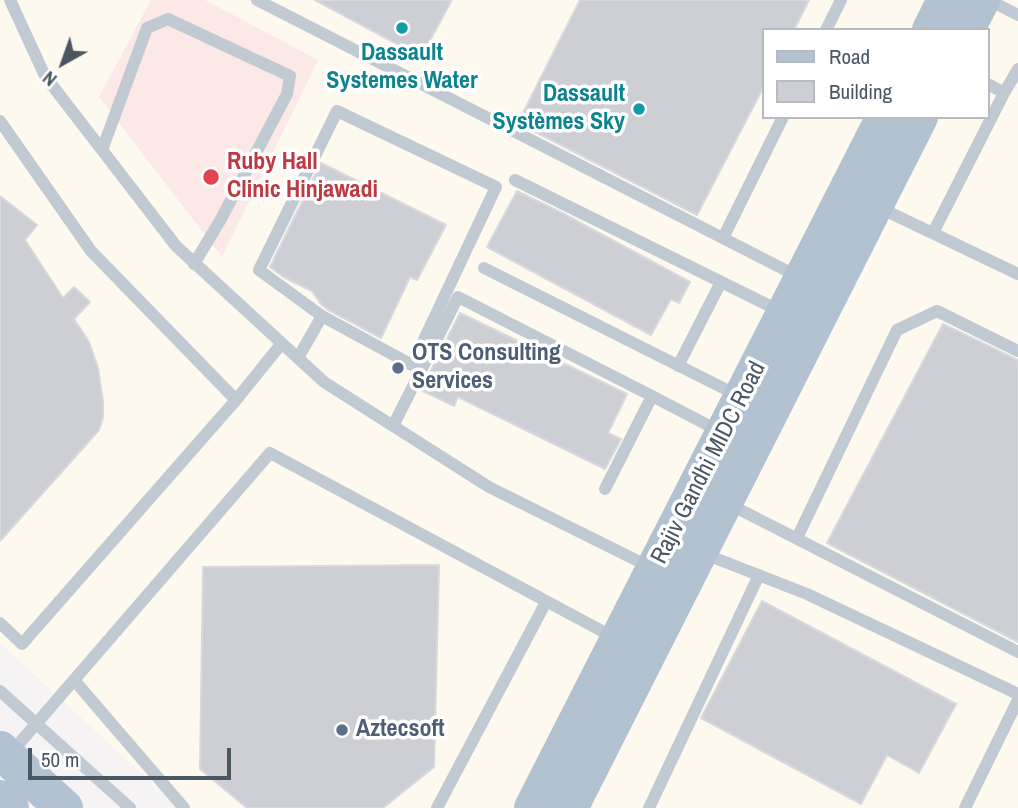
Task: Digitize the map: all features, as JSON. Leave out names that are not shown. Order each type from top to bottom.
[{"type":"main road","points":[[932,28],[946,0]]},
{"type":"main road","points":[[966,28],[981,0]]},
{"type":"main road","name":"Rajiv Gandhi MIDC Road","points":[[569,808],[675,571],[724,434],[885,119]]},
{"type":"main road","name":"Rajiv Gandhi MIDC Road","points":[[533,808],[619,640],[675,571],[724,501],[918,119]]},
{"type":"main road","points":[[4,753],[64,808]]},
{"type":"main road","points":[[0,799],[9,808]]},
{"type":"lane","points":[[10,0],[45,76],[176,246],[324,382],[489,487],[675,571],[759,575],[807,594],[1018,694]]},
{"type":"lane","points":[[257,0],[803,279]]},
{"type":"lane","points":[[827,28],[841,0]]},
{"type":"lane","points":[[989,0],[1018,15]]},
{"type":"lane","points":[[102,150],[147,28],[168,19],[289,76],[287,94],[194,264]]},
{"type":"lane","points":[[933,233],[1018,69]]},
{"type":"lane","points":[[990,86],[1004,93]]},
{"type":"lane","points":[[337,111],[496,187],[412,365],[322,316],[259,270],[337,111]]},
{"type":"lane","points":[[723,238],[782,119]]},
{"type":"lane","points":[[0,121],[92,251],[236,400]]},
{"type":"lane","points":[[515,180],[785,313]]},
{"type":"lane","points":[[874,205],[1018,274]]},
{"type":"lane","points":[[484,268],[742,398]]},
{"type":"lane","points":[[678,366],[721,282]]},
{"type":"lane","points":[[393,426],[458,298],[724,434]]},
{"type":"lane","points":[[797,538],[897,330],[937,311],[1018,351]]},
{"type":"lane","points":[[298,358],[322,316]]},
{"type":"lane","points":[[0,623],[22,644],[236,400],[282,343]]},
{"type":"lane","points":[[605,489],[652,396]]},
{"type":"lane","points":[[4,753],[35,724],[270,453],[619,640]]},
{"type":"lane","points":[[724,501],[1018,652]]},
{"type":"lane","points":[[649,808],[759,575]]},
{"type":"lane","points":[[437,808],[546,602]]},
{"type":"lane","points":[[74,680],[184,808]]},
{"type":"lane","points":[[0,691],[130,808]]},
{"type":"lane","points":[[965,808],[1018,700]]},
{"type":"shaded area","points":[[0,0],[1018,0],[1018,808],[179,808],[0,643]]},
{"type":"shaded area","name":"Ruby Hall Clinic Hinjawadi","points":[[151,0],[205,0],[318,60],[222,257],[99,97]]},
{"type":"building","name":"Dassault Systemes Water","points":[[315,0],[452,0],[421,57]]},
{"type":"building","name":"Dassault Systèmes Sky","points":[[580,0],[809,0],[795,28],[762,28],[762,90],[697,215],[518,123]]},
{"type":"building","points":[[321,163],[446,225],[417,280],[410,277],[381,338],[327,309],[312,291],[285,278],[270,267]]},
{"type":"building","points":[[517,191],[690,282],[679,303],[671,299],[651,335],[487,247]]},
{"type":"building","points":[[0,196],[37,225],[25,240],[63,298],[74,287],[90,302],[74,319],[89,342],[98,368],[103,418],[99,430],[0,541]]},
{"type":"building","points":[[460,313],[627,394],[608,433],[621,439],[605,469],[458,397],[454,406],[421,390]]},
{"type":"building","points":[[943,324],[1018,360],[1018,642],[827,543]]},
{"type":"building","points":[[439,565],[434,767],[383,808],[247,808],[200,769],[203,567]]},
{"type":"building","points":[[762,601],[956,704],[919,773],[887,755],[861,804],[701,718]]},
{"type":"place","name":"Dassault Systemes Water","points":[[402,28]]},
{"type":"place","name":"Dassault Systèmes Sky","points":[[639,109]]},
{"type":"place","name":"Ruby Hall Clinic Hinjawadi","points":[[211,177]]},
{"type":"place","name":"OTS Consulting Services","points":[[398,368]]},
{"type":"place","name":"Aztecsoft","points":[[342,730]]}]
